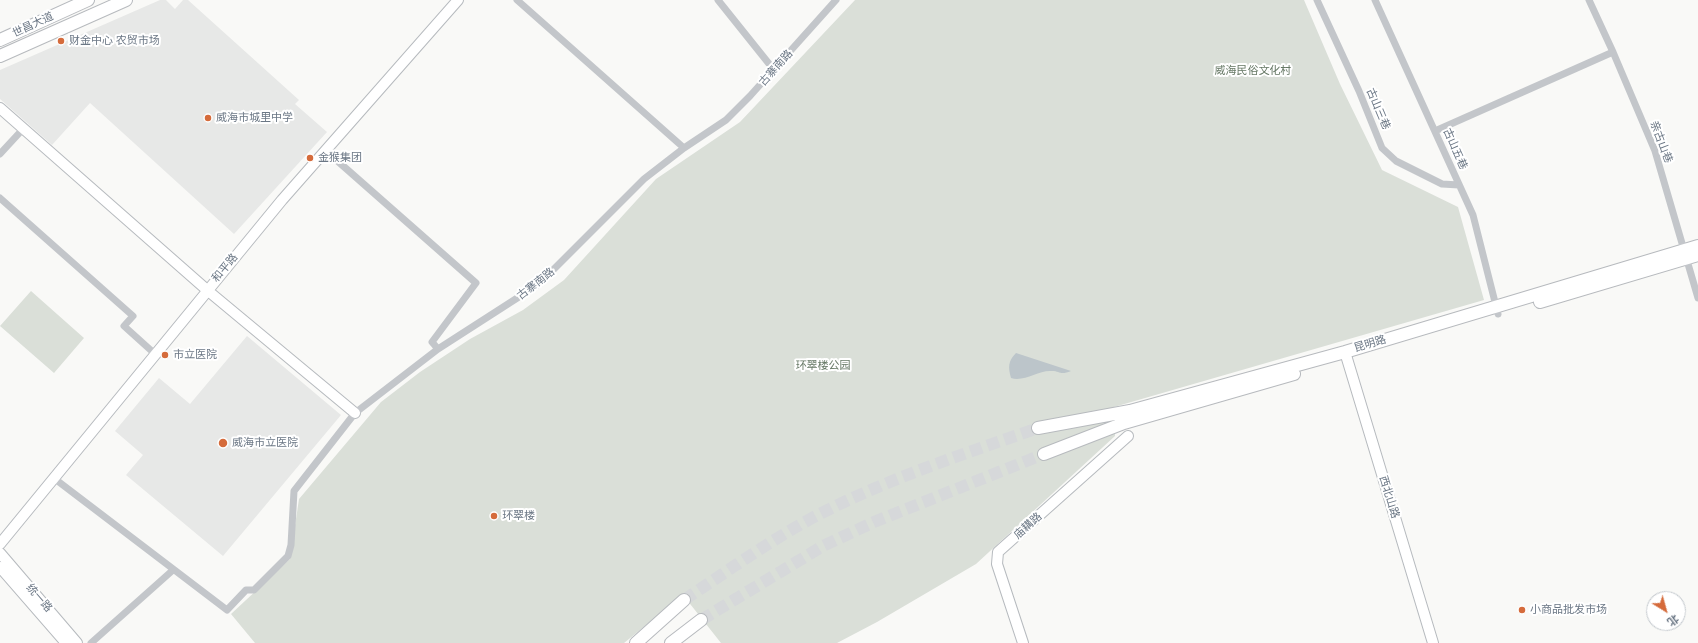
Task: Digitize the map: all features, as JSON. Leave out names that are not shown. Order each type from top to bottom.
[{"type":"main road","name":"世昌大道","points":[[0,40],[88,0]]},
{"type":"main road","name":"世昌大道","points":[[0,56],[126,0]]},
{"type":"main road","name":"昆明路","points":[[1044,454],[1124,423],[1497,310],[1690,255],[1698,246]]},
{"type":"main road","name":"昆明路","points":[[1038,428],[1121,414],[1346,355]]},
{"type":"main road","points":[[641,642],[684,600]]},
{"type":"main road","points":[[671,643],[701,620]]},
{"type":"street","name":"和平路","points":[[0,544],[55,479],[207,290],[325,150],[458,0]]},
{"type":"street","points":[[517,0],[684,148]]},
{"type":"street","points":[[718,0],[774,70]]},
{"type":"street","name":"古寨南路","points":[[173,570],[227,610],[246,590],[254,590],[288,556],[291,545],[294,491],[355,413],[438,349],[539,284],[644,179],[684,148],[726,120],[774,70],[836,0]]},
{"type":"street","name":"古山三巷","points":[[1317,0],[1359,91],[1382,148],[1396,161],[1442,184],[1459,185]]},
{"type":"street","name":"古山五巷","points":[[1375,0],[1473,215],[1497,310]]},
{"type":"street","name":"亲古山巷","points":[[1588,0],[1613,52],[1655,151],[1690,255],[1698,298]]},
{"type":"street","points":[[1435,131],[1613,52]]},
{"type":"street","points":[[0,108],[207,290],[355,413]]},
{"type":"street","points":[[0,154],[23,129]]},
{"type":"street","points":[[325,150],[476,283],[432,342],[438,349]]},
{"type":"street","points":[[0,198],[133,316],[124,326],[154,354]]},
{"type":"street","name":"西北山路","points":[[1346,355],[1433,643]]},
{"type":"street","name":"庙耩路","points":[[1023,643],[997,564],[998,552],[1128,436]]},
{"type":"street","points":[[55,479],[173,570],[91,643]]},
{"type":"street","name":"统一路","points":[[0,553],[77,643]]},
{"type":"street","name":"统一路","points":[[0,567],[66,643]]},
{"type":"shaded area","name":"威海市城里中学","points":[[160,0],[166,0],[175,9],[183,0],[188,0],[299,100],[295,104],[327,132],[234,234],[90,103],[52,145],[0,99],[0,70]]},
{"type":"shaded area","name":"威海市立医院","points":[[247,336],[341,415],[223,556],[126,475],[143,455],[115,431],[159,378],[190,404]]},
{"type":"shaded area","points":[[1016,353],[1071,371],[1062,373],[1045,371],[1026,378],[1011,378],[1009,364]]},
{"type":"green space","name":"环翠楼公园","points":[[855,0],[1304,0],[1340,84],[1382,170],[1458,207],[1484,300],[1114,407],[1115,436],[976,564],[877,622],[837,643],[721,643],[683,595],[624,643],[255,643],[231,614],[290,559],[299,499],[381,402],[420,372],[470,339],[523,310],[564,280],[656,179],[740,122]]},
{"type":"green space","points":[[31,291],[84,338],[54,373],[0,326]]},
{"type":"tunnel","points":[[684,600],[779,537],[839,504],[923,469],[1038,428]]},
{"type":"tunnel","points":[[701,620],[823,546],[874,522],[1044,454]]},
{"type":"place","name":"财金中心 农贸市场","points":[[61,41]]},
{"type":"place","name":"威海市城里中学","points":[[208,118]]},
{"type":"place","name":"金猴集团","points":[[310,158]]},
{"type":"place","name":"市立医院","points":[[165,355]]},
{"type":"place","name":"威海市立医院","points":[[223,443]]},
{"type":"place","name":"环翠楼","points":[[494,516]]},
{"type":"place","name":"小商品批发市场","points":[[1522,610]]},
{"type":"park label","name":"威海民俗文化村","points":[[1253,71]]}]
